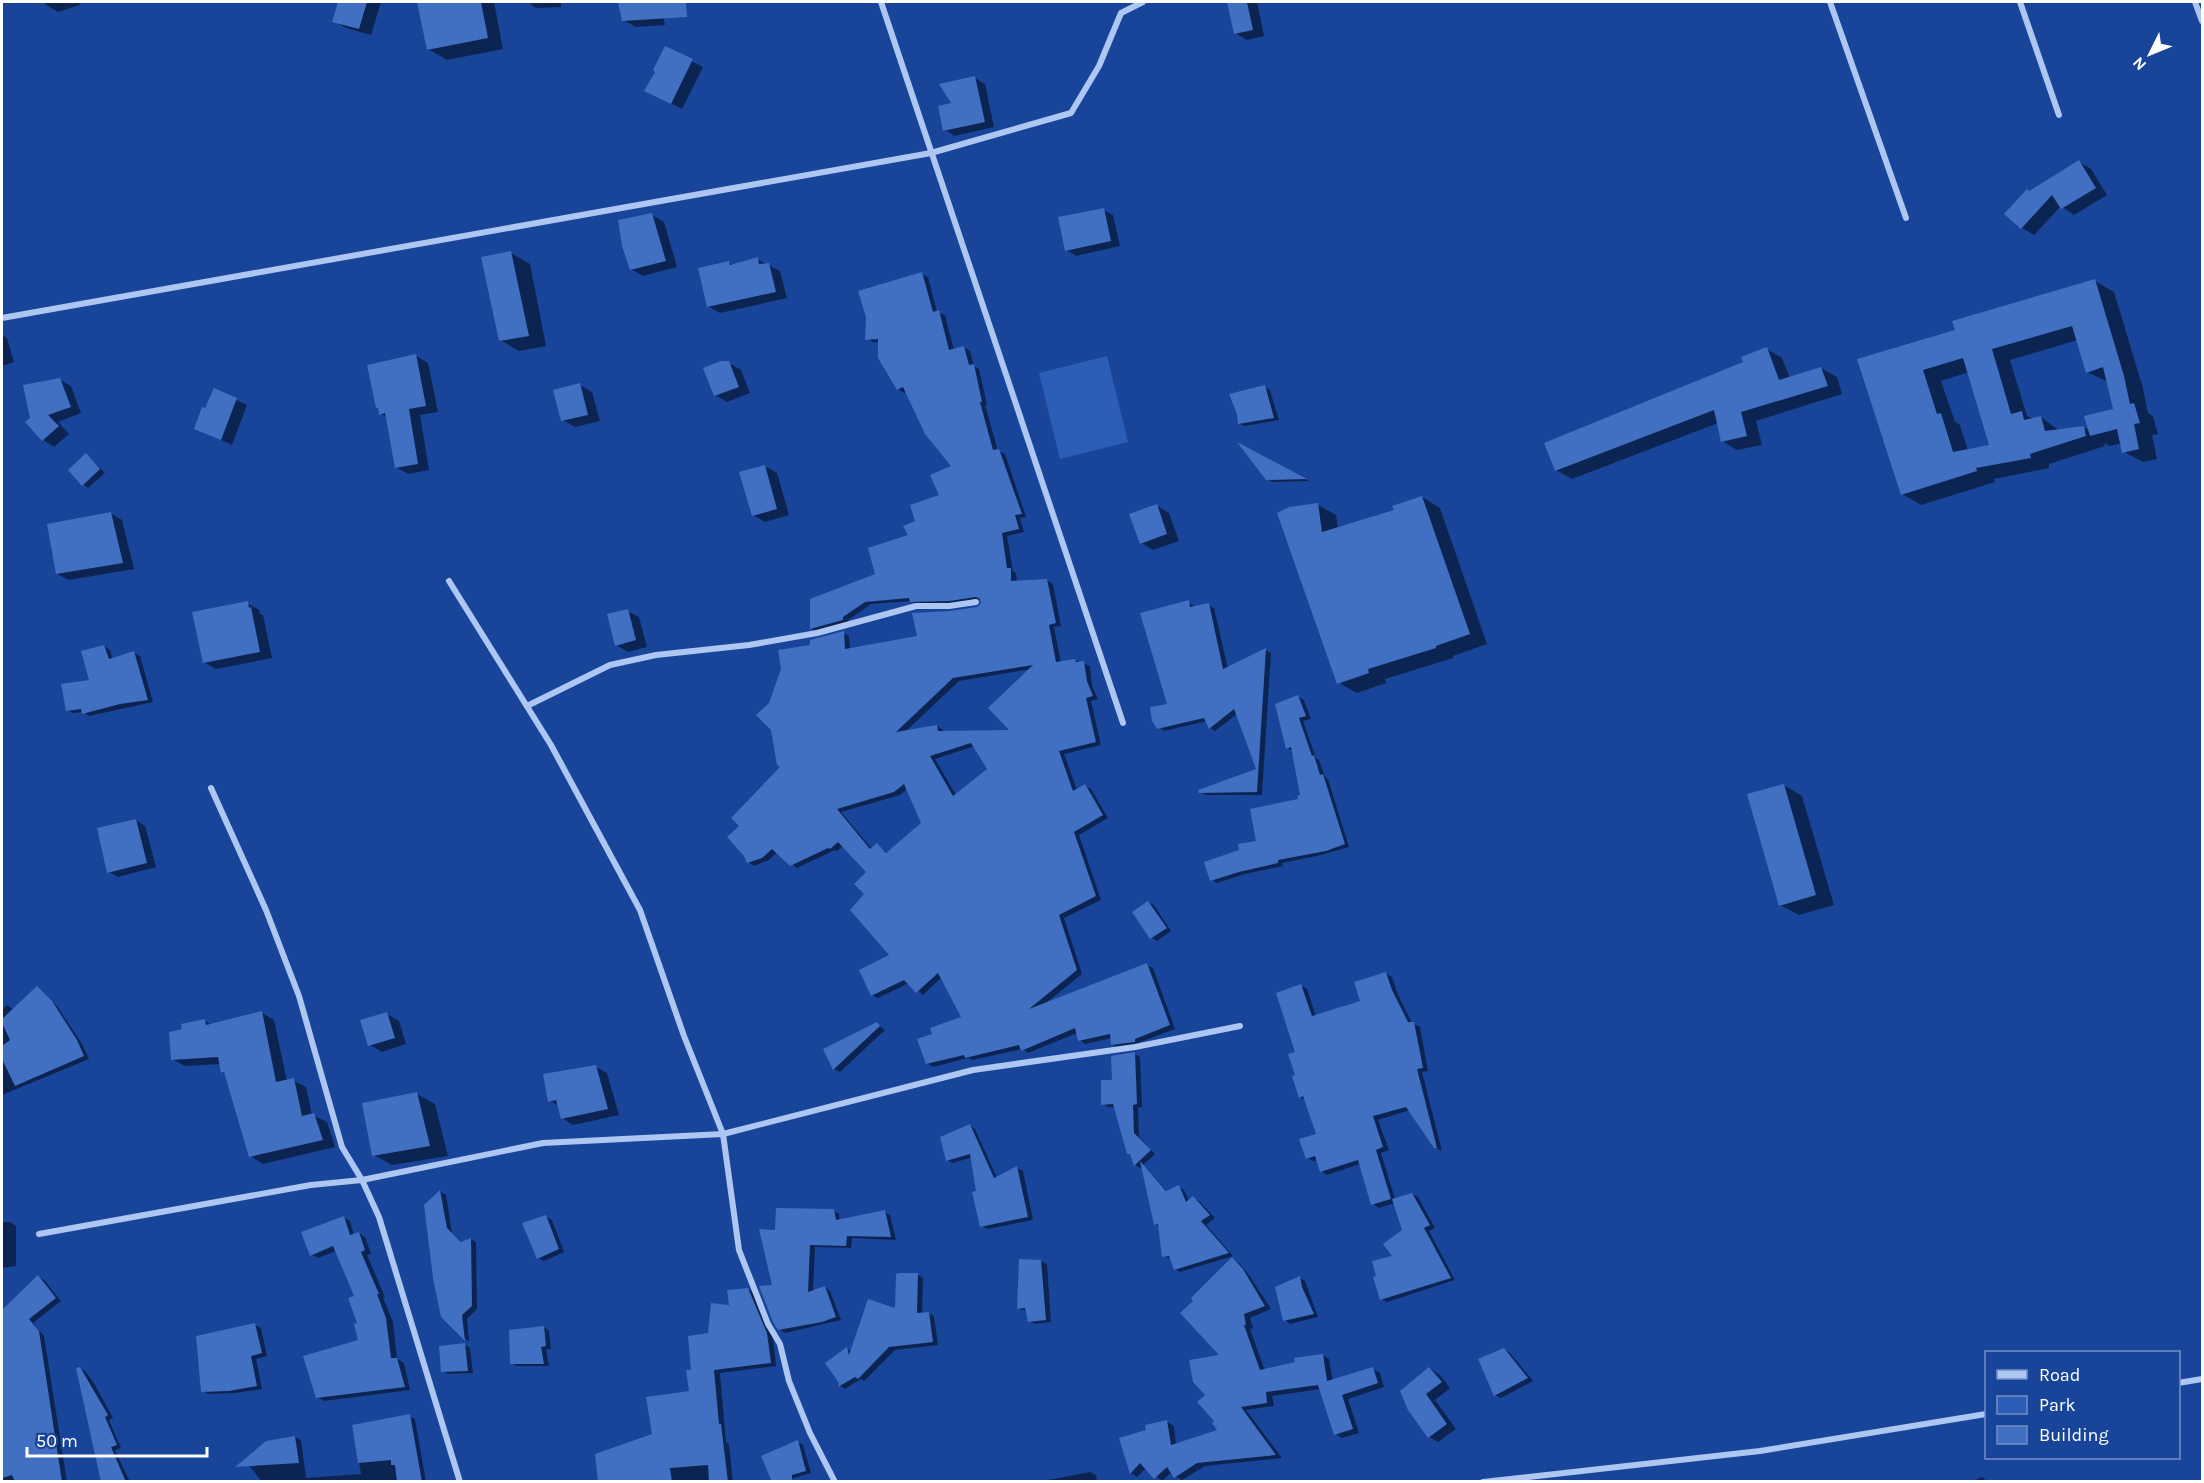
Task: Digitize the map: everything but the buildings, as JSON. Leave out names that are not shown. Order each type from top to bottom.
[{"type":"street","points":[[881,2],[1124,723]]},
{"type":"street","points":[[2,318],[931,153],[1071,113],[1099,66],[1121,13],[1143,2]]},
{"type":"street","points":[[1830,2],[1906,219]]},
{"type":"street","points":[[2020,2],[2059,115]]},
{"type":"street","points":[[2195,2],[2202,21]]},
{"type":"street","points":[[449,581],[551,745],[640,910],[684,1036],[723,1134],[739,1250],[768,1324],[780,1344],[789,1380],[810,1432],[835,1482]]},
{"type":"street","points":[[527,706],[610,665],[656,655],[749,645],[817,633],[916,606],[949,606],[976,602]]},
{"type":"street","points":[[211,789],[279,942],[299,996],[342,1148],[362,1180],[379,1217],[460,1482]]},
{"type":"street","points":[[39,1234],[311,1185],[362,1180],[543,1143],[723,1134],[973,1070],[1135,1047],[1240,1026]]},
{"type":"street","points":[[2180,1383],[2202,1379]]},
{"type":"street","points":[[1483,1482],[1760,1451],[1985,1414]]},
{"type":"green space","points":[[1107,356],[1128,442],[1060,459],[1039,373]]}]
